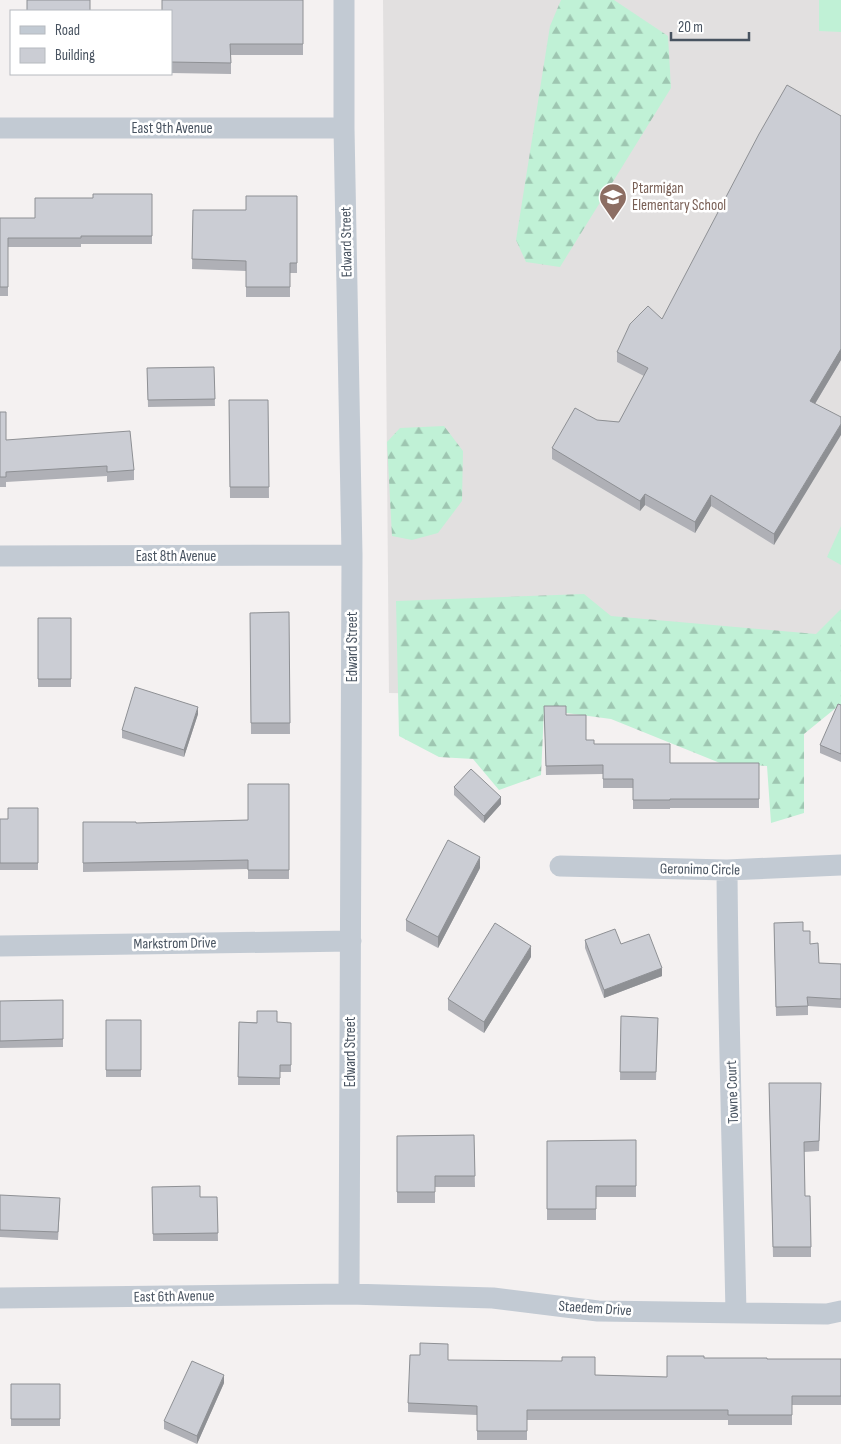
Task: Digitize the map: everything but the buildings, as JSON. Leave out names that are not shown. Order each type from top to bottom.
[{"type":"street","name":"Edward Street","points":[[344,0],[344,128],[352,556],[349,1294]]},
{"type":"street","name":"East 9th Avenue","points":[[0,128],[344,128]]},
{"type":"street","name":"East 8th Avenue","points":[[0,556],[352,556]]},
{"type":"street","name":"Geronimo Circle","points":[[560,866],[727,870],[841,865]]},
{"type":"street","name":"Towne Court","points":[[727,870],[736,1313]]},
{"type":"street","name":"Markstrom Drive","points":[[0,946],[351,941]]},
{"type":"street","name":"Staedem Drive","points":[[349,1294],[493,1298],[598,1311],[827,1314],[841,1311]]},
{"type":"street","name":"East 6th Avenue","points":[[0,1298],[349,1294]]},
{"type":"shaded area","name":"Ptarmigan Elementary School","points":[[383,0],[841,0],[841,701],[389,693]]},
{"type":"green space","points":[[561,0],[614,0],[668,36],[671,88],[560,267],[526,262],[516,240],[550,26]]},
{"type":"green space","points":[[819,0],[841,0],[841,32],[819,31]]},
{"type":"green space","points":[[444,426],[463,451],[462,501],[438,533],[412,540],[392,536],[387,442],[400,428]]},
{"type":"green space","points":[[841,526],[841,565],[827,557]]},
{"type":"green space","points":[[584,594],[611,616],[816,634],[841,609],[841,707],[837,707],[804,734],[804,813],[771,823],[767,766],[720,763],[611,719],[544,710],[541,775],[499,790],[473,759],[439,757],[399,736],[396,601]]},
{"type":"place","name":"Ptarmigan Elementary School","points":[[613,221]]}]
